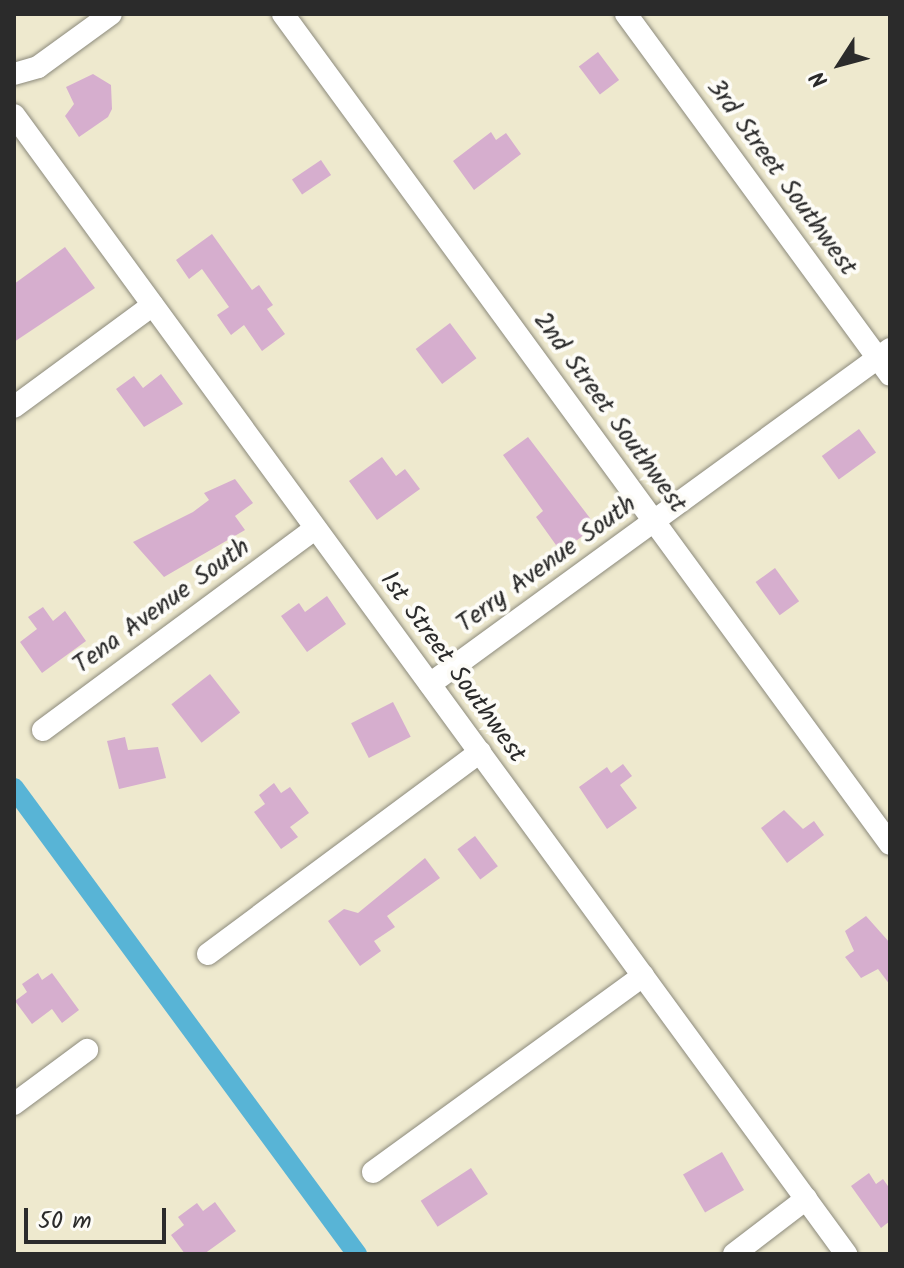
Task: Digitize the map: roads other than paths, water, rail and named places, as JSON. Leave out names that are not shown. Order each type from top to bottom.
[{"type":"street","points":[[14,74],[38,67],[111,14]]},
{"type":"street","name":"2nd Street Southwest","points":[[283,14],[890,844]]},
{"type":"street","name":"3rd Street Southwest","points":[[626,14],[886,361]]},
{"type":"street","name":"1st Street Southwest","points":[[14,115],[846,1254]]},
{"type":"street","points":[[14,407],[153,305]]},
{"type":"street","name":"Terry Avenue South","points":[[430,684],[654,521],[886,361]]},
{"type":"street","name":"Tena Avenue South","points":[[43,730],[315,529]]},
{"type":"street","points":[[208,954],[480,752]]},
{"type":"street","points":[[373,1172],[643,976]]},
{"type":"street","points":[[14,1104],[87,1050]]},
{"type":"street","points":[[734,1254],[806,1199]]},
{"type":"waterway","points":[[14,788],[357,1254]]}]
